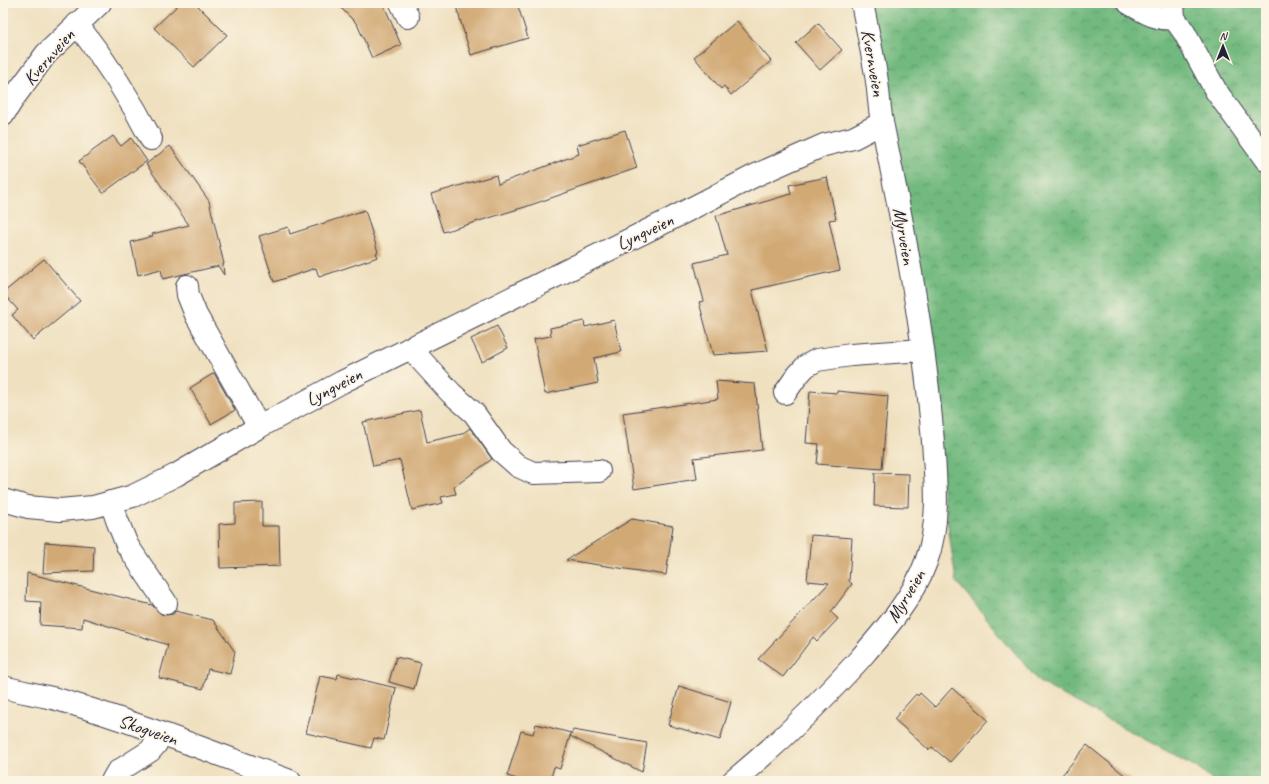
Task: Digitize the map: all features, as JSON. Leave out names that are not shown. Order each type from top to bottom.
[{"type":"street","name":"Kvernveien","points":[[3,115],[46,54],[100,3]]},
{"type":"street","name":"Kvernveien","points":[[862,3],[876,76],[882,123]]},
{"type":"street","points":[[1129,3],[1157,17],[1168,19],[1174,10]]},
{"type":"street","points":[[1174,10],[1184,32],[1216,91],[1266,160]]},
{"type":"street","points":[[78,24],[98,51],[136,109],[151,139]]},
{"type":"street","name":"Lyngveien","points":[[3,500],[28,507],[60,510],[93,507],[133,496],[176,476],[259,427],[342,382],[660,225],[754,176],[824,145],[853,138],[882,123]]},
{"type":"street","name":"Myrveien","points":[[733,781],[763,757],[824,698],[886,629],[911,595],[932,547],[936,486],[930,404],[923,350],[898,197],[882,123]]},
{"type":"street","points":[[187,286],[188,295],[196,315],[259,427]]},
{"type":"street","points":[[410,348],[432,375],[451,394],[474,413],[501,451],[518,466],[533,473],[599,471]]},
{"type":"street","points":[[785,393],[796,376],[806,366],[817,360],[851,355],[923,350]]},
{"type":"street","points":[[111,502],[116,520],[127,545],[166,603]]},
{"type":"street","name":"Skogveien","points":[[3,687],[58,700],[100,713],[290,781]]},
{"type":"street","points":[[112,781],[117,772],[150,751],[156,744],[159,734]]},
{"type":"green space","points":[[864,3],[1266,3],[1266,781],[1213,781],[1196,767],[1039,682],[956,581],[929,393]]},
{"type":"building","points":[[180,3],[195,3],[227,35],[194,67],[154,28]]},
{"type":"building","points":[[336,3],[383,3],[401,45],[372,58],[357,24]]},
{"type":"building","points":[[455,3],[517,3],[528,38],[471,55]]},
{"type":"building","points":[[737,21],[771,61],[731,95],[724,86],[721,89],[694,57]]},
{"type":"building","points":[[818,23],[842,50],[820,70],[796,43]]},
{"type":"building","points":[[625,130],[637,168],[525,207],[443,232],[431,194],[496,175],[498,184],[579,154],[577,145]]},
{"type":"building","points":[[113,136],[121,146],[131,138],[147,161],[103,193],[79,161]]},
{"type":"building","points":[[170,146],[209,201],[224,264],[224,275],[218,266],[163,279],[161,269],[138,275],[131,242],[153,236],[152,234],[189,225],[146,164]]},
{"type":"building","points":[[827,177],[836,219],[829,220],[840,270],[752,290],[768,351],[713,355],[699,302],[704,301],[694,263],[727,255],[716,216],[791,194],[789,185]]},
{"type":"building","points":[[365,210],[378,252],[376,253],[378,257],[319,277],[316,268],[274,282],[259,236],[288,227],[290,234]]},
{"type":"building","points":[[44,259],[80,301],[33,340],[12,315],[18,310],[3,293]]},
{"type":"building","points":[[614,320],[621,352],[594,358],[598,383],[545,394],[534,339],[551,336],[550,328],[584,321],[585,327]]},
{"type":"building","points":[[497,326],[508,348],[482,362],[471,339]]},
{"type":"building","points":[[214,373],[235,410],[211,424],[190,388]]},
{"type":"building","points":[[716,381],[755,384],[762,450],[694,458],[697,479],[634,489],[623,413],[718,399]]},
{"type":"building","points":[[810,391],[837,393],[837,391],[888,396],[882,469],[817,464],[819,444],[806,443]]},
{"type":"building","points":[[420,410],[427,442],[462,434],[470,428],[492,459],[454,487],[456,494],[441,497],[443,503],[412,510],[400,460],[373,466],[363,422]]},
{"type":"building","points":[[875,473],[909,474],[908,507],[874,506]]},
{"type":"building","points":[[262,502],[262,526],[279,526],[280,566],[220,568],[219,524],[235,523],[235,503]]},
{"type":"building","points":[[632,519],[673,526],[666,575],[566,560]]},
{"type":"building","points":[[811,535],[852,538],[849,581],[852,584],[831,612],[838,619],[817,641],[813,637],[783,677],[758,659],[829,583],[807,581]]},
{"type":"building","points":[[45,542],[94,546],[93,571],[43,573]]},
{"type":"building","points":[[27,573],[152,605],[161,614],[173,614],[175,611],[213,620],[235,652],[230,674],[208,669],[203,689],[159,678],[168,645],[83,618],[82,628],[40,625],[41,602],[26,601]]},
{"type":"building","points":[[396,657],[421,663],[414,689],[389,682]]},
{"type":"building","points":[[338,674],[396,688],[384,740],[374,738],[371,748],[306,733],[320,676],[337,679]]},
{"type":"building","points":[[679,686],[731,702],[720,740],[668,725]]},
{"type":"building","points":[[952,688],[988,720],[950,762],[932,747],[929,750],[894,719],[916,694],[918,696],[920,693],[935,707]]},
{"type":"building","points":[[536,724],[571,733],[560,769],[554,767],[550,781],[524,781],[507,776],[521,731],[533,734]]},
{"type":"building","points":[[573,730],[647,743],[642,772],[570,736]]},
{"type":"building","points":[[1087,745],[1132,781],[1057,781]]}]
